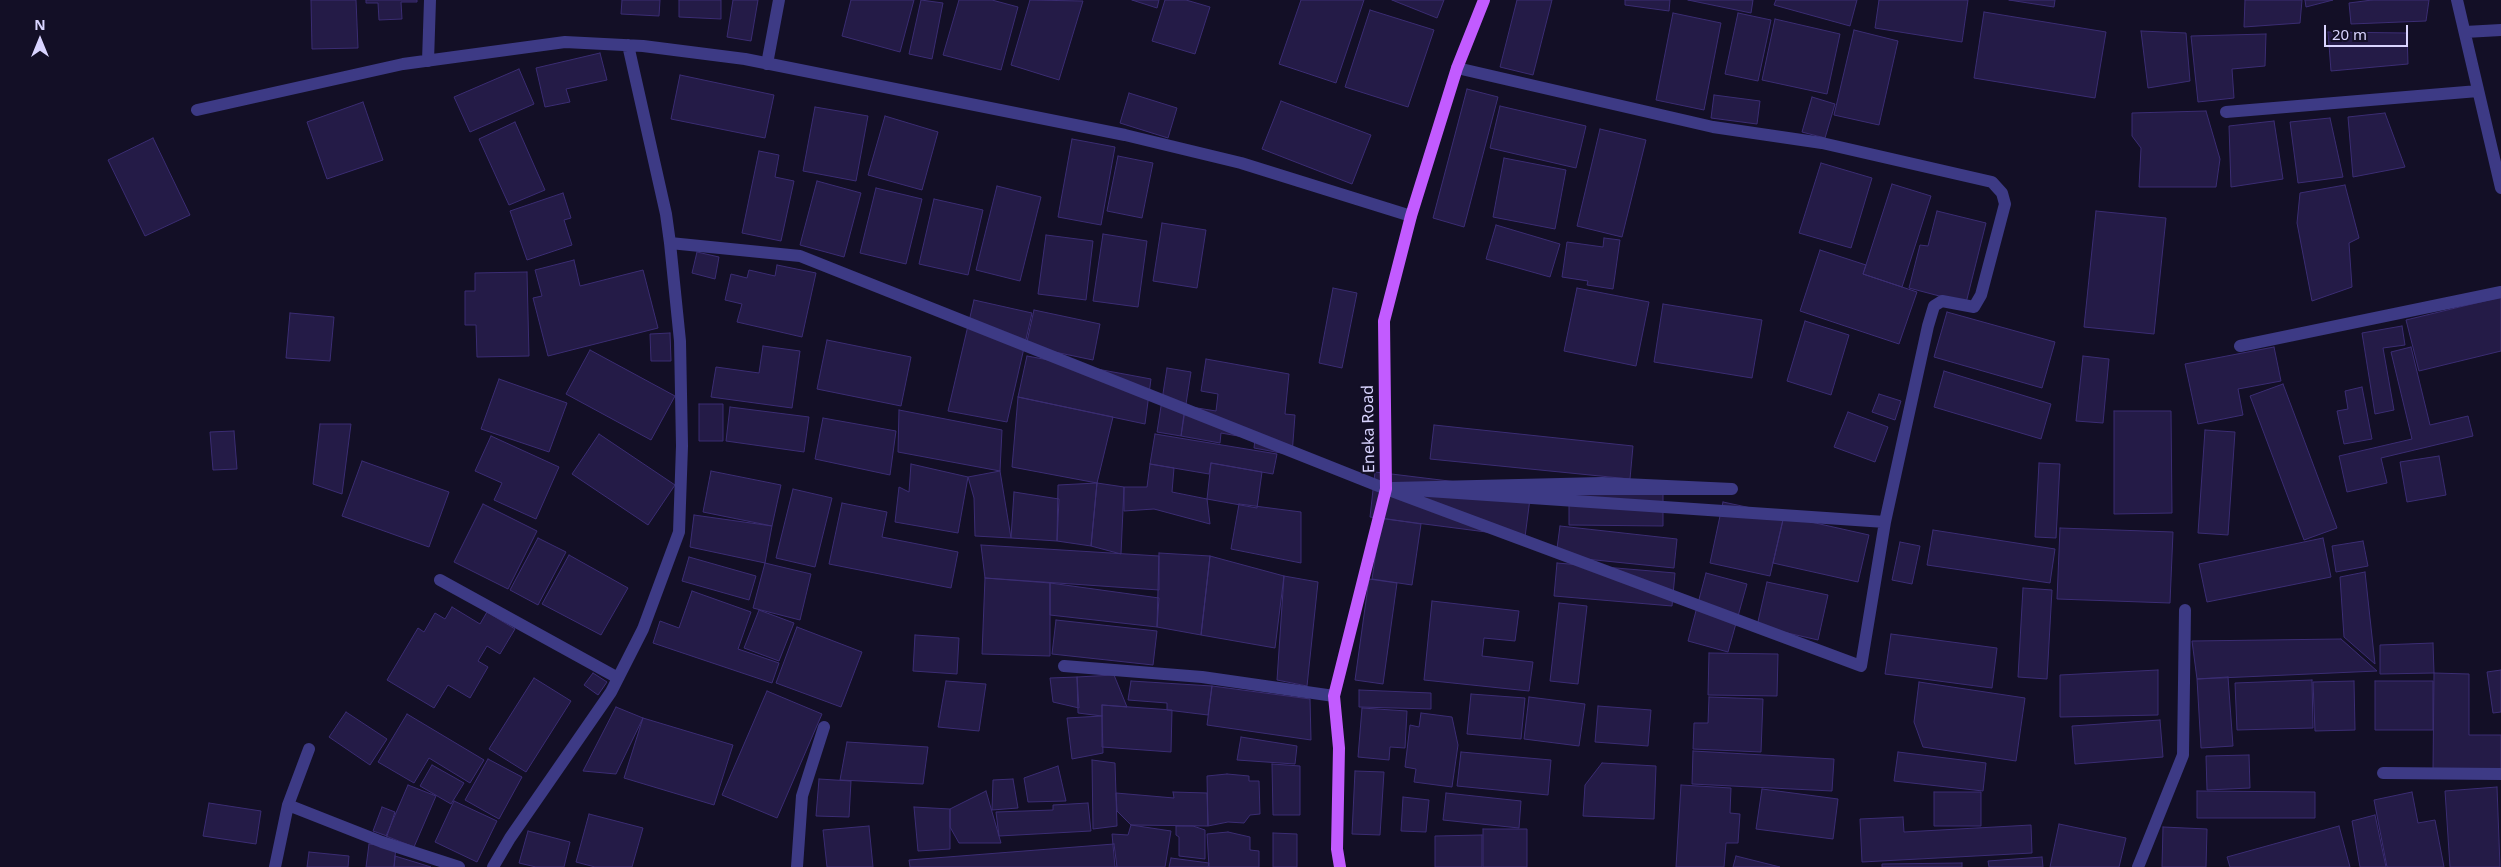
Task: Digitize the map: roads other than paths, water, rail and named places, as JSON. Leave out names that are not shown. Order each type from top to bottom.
[{"type":"main road","name":"Eneka Road","points":[[1340,867],[1337,849],[1339,748],[1334,696],[1386,489],[1384,321],[1411,216],[1457,68],[1484,0]]},
{"type":"street","points":[[428,61],[430,0]]},
{"type":"street","points":[[767,64],[779,0]]},
{"type":"street","points":[[2457,0],[2501,188]]},
{"type":"street","points":[[2465,32],[2501,30]]},
{"type":"street","points":[[197,110],[403,64],[566,42],[628,45],[767,64],[1154,142],[1241,162],[1411,216]]},
{"type":"street","points":[[493,867],[510,838],[611,692],[643,629],[679,532],[682,446],[680,341],[670,243],[666,214],[628,45]]},
{"type":"street","points":[[670,243],[800,256],[1386,489],[1861,666],[1885,522],[1928,326],[1934,306],[1942,301],[1974,307],[1981,295],[2004,204],[2002,193],[1992,182],[1822,144],[1713,127],[1457,68]]},
{"type":"street","points":[[2226,112],[2478,91]]},
{"type":"street","points":[[2240,346],[2501,292]]},
{"type":"street","points":[[1602,483],[1732,489],[1722,489],[1386,489],[1602,483]]},
{"type":"street","points":[[1386,489],[1885,522]]},
{"type":"street","points":[[440,580],[618,678]]},
{"type":"street","points":[[2138,867],[2183,755],[2185,610]]},
{"type":"street","points":[[1064,666],[1202,677],[1334,696]]},
{"type":"street","points":[[797,867],[802,796],[824,727]]},
{"type":"street","points":[[275,867],[288,805],[309,748]]},
{"type":"street","points":[[2382,773],[2501,774]]},
{"type":"street","points":[[288,805],[382,842],[459,867]]}]
